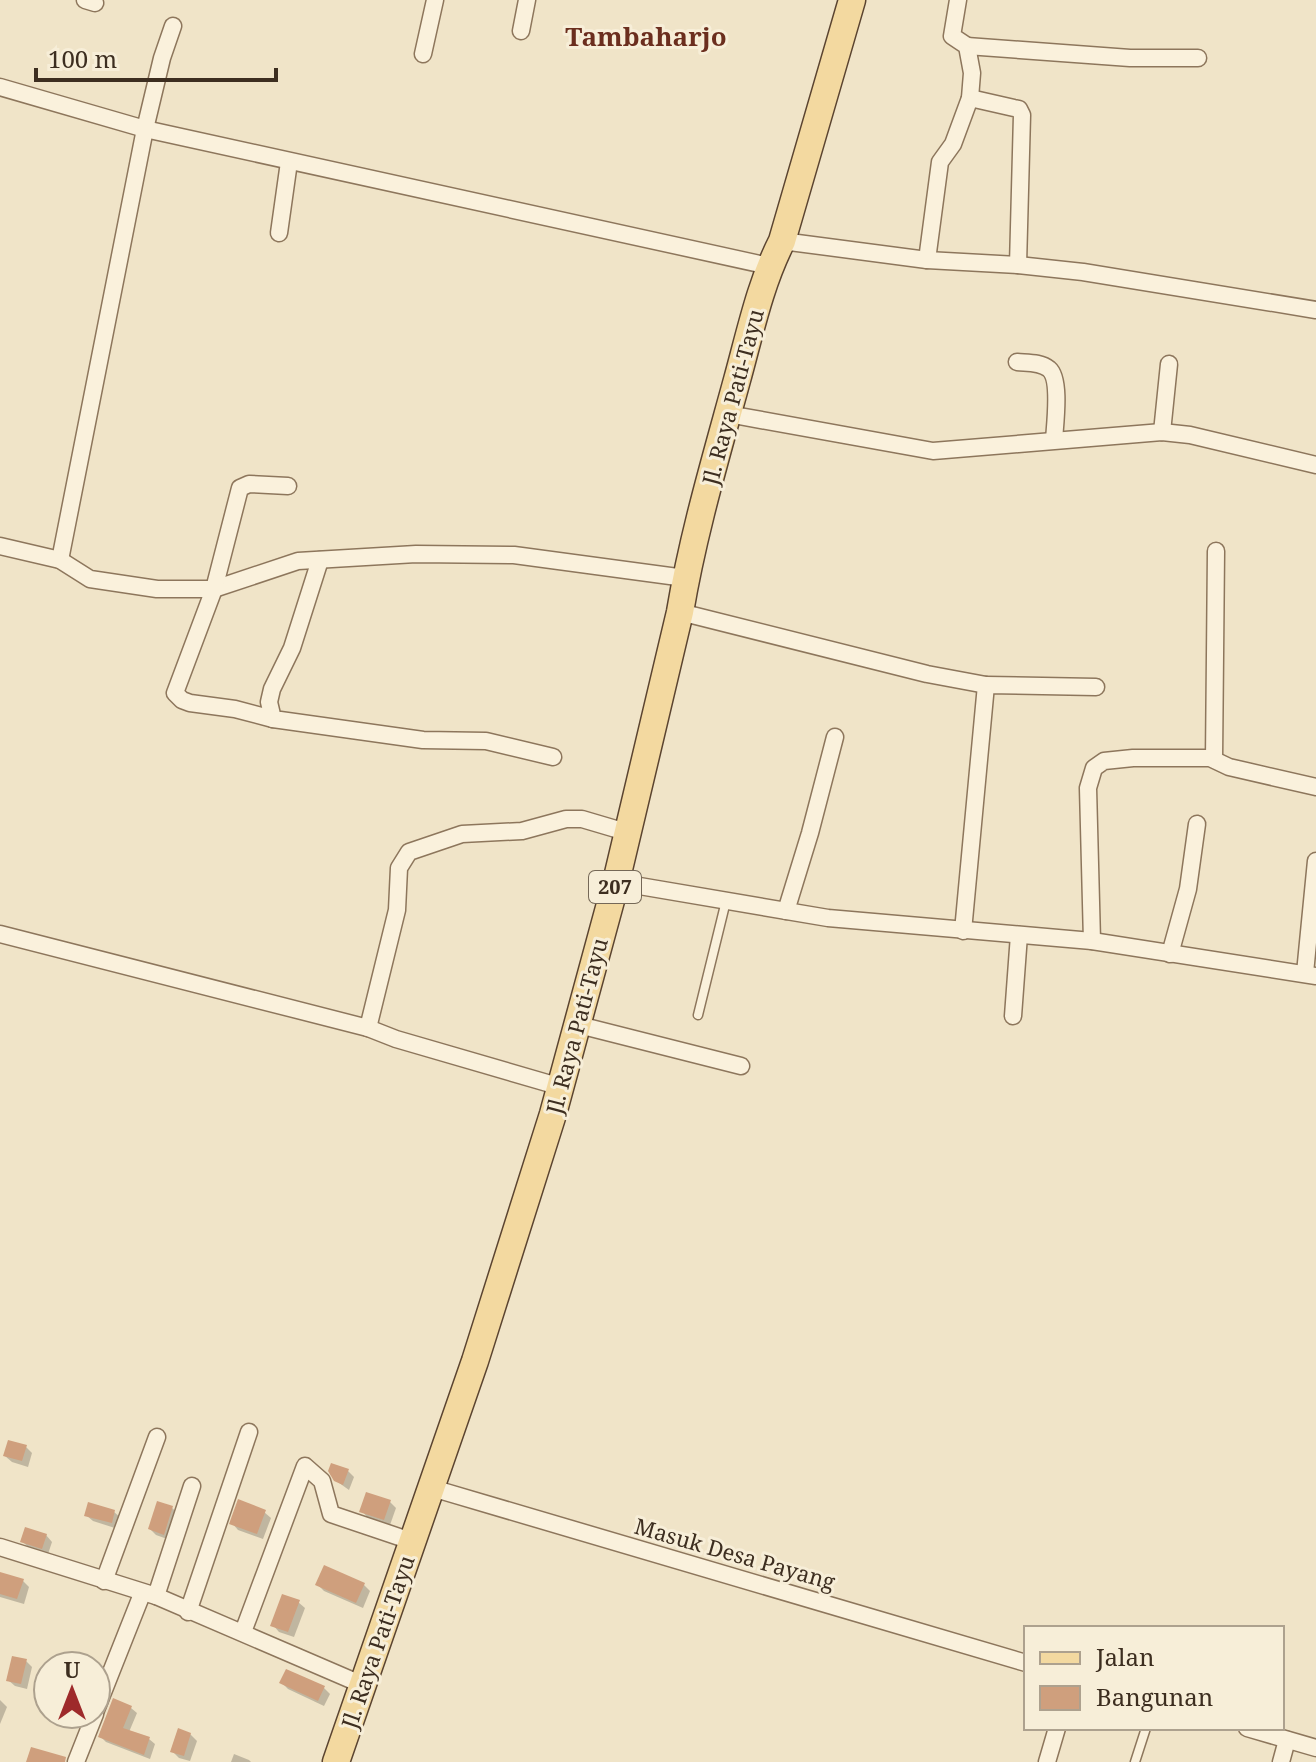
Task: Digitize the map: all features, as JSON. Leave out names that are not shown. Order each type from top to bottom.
[{"type":"main road","name":"Jl. Raya Pati-Tayu","points":[[336,1762],[475,1361],[561,1087],[616,882],[680,612],[685,578],[728,414],[769,266],[782,241],[852,0]]},
{"type":"street","points":[[423,54],[435,0]]},
{"type":"street","points":[[521,31],[527,0]]},
{"type":"street","points":[[958,0],[952,36],[967,46],[1130,58],[1198,58]]},
{"type":"street","points":[[60,560],[145,129],[173,26]]},
{"type":"street","points":[[927,260],[940,162],[953,144],[970,98],[972,73],[967,46]]},
{"type":"street","points":[[0,87],[145,129],[769,266]]},
{"type":"street","points":[[970,98],[1019,109],[1022,115],[1018,265]]},
{"type":"street","points":[[279,233],[289,162]]},
{"type":"street","points":[[782,241],[927,260],[1083,272],[1316,310]]},
{"type":"street","points":[[1017,362],[1038,364],[1052,373],[1055,383],[1054,440]]},
{"type":"street","points":[[1162,432],[1169,364]]},
{"type":"street","points":[[728,414],[933,451],[1162,432],[1190,435],[1316,465]]},
{"type":"street","points":[[288,486],[249,484],[240,488],[214,589],[175,693],[190,703],[235,709],[273,719],[423,740],[486,741],[553,757]]},
{"type":"street","points":[[0,546],[60,560],[90,579],[107,584],[157,589],[214,589],[287,564],[416,554],[514,555],[685,578]]},
{"type":"street","points":[[1214,759],[1216,551]]},
{"type":"street","points":[[273,719],[269,702],[272,689],[292,648],[320,560]]},
{"type":"street","points":[[680,612],[927,674],[986,685],[1096,687]]},
{"type":"street","points":[[963,931],[986,685]]},
{"type":"street","points":[[786,911],[835,737]]},
{"type":"street","points":[[1092,941],[1088,788],[1094,768],[1104,761],[1133,758],[1214,759],[1229,767],[1316,787]]},
{"type":"street","points":[[368,1028],[397,910],[399,868],[409,852],[462,834],[522,831],[566,819],[582,819],[626,832]]},
{"type":"street","points":[[1170,954],[1188,889],[1197,824]]},
{"type":"street","points":[[616,882],[828,918],[1092,941],[1310,974],[1316,864]]},
{"type":"street","points":[[0,934],[368,1028],[561,1087]]},
{"type":"street","points":[[1013,1016],[1019,935]]},
{"type":"street","points":[[579,1025],[741,1066]]},
{"type":"street","points":[[188,1612],[249,1432]]},
{"type":"street","points":[[104,1581],[157,1437]]},
{"type":"street","points":[[243,1632],[305,1466],[322,1481],[331,1514],[414,1542]]},
{"type":"street","points":[[112,1675],[149,1595],[192,1486]]},
{"type":"street","name":"Masuk Desa Payang","points":[[432,1488],[1024,1662]]},
{"type":"street","points":[[0,1547],[149,1595],[363,1685]]},
{"type":"street","points":[[76,1762],[88,1730]]},
{"type":"street","points":[[1047,1762],[1056,1730]]},
{"type":"street","points":[[1254,1730],[1316,1748]]},
{"type":"street","points":[[1281,1762],[1287,1740]]},
{"type":"lane","points":[[698,1015],[726,900]]},
{"type":"lane","points":[[1135,1762],[1145,1730]]},
{"type":"building","points":[[8,1440],[27,1445],[22,1461],[3,1456]]},
{"type":"building","points":[[331,1463],[349,1469],[343,1485],[334,1481],[328,1471]]},
{"type":"building","points":[[366,1492],[391,1500],[384,1520],[359,1512]]},
{"type":"building","points":[[238,1499],[266,1510],[257,1534],[229,1524]]},
{"type":"building","points":[[157,1501],[173,1506],[164,1535],[148,1529]]},
{"type":"building","points":[[88,1502],[115,1510],[112,1523],[84,1516]]},
{"type":"building","points":[[25,1527],[47,1534],[42,1549],[20,1542]]},
{"type":"building","points":[[324,1565],[365,1583],[356,1603],[315,1585]]},
{"type":"building","points":[[0,1572],[24,1579],[17,1599],[0,1594]]},
{"type":"building","points":[[282,1594],[300,1600],[288,1632],[270,1626]]},
{"type":"building","points":[[12,1656],[27,1659],[21,1684],[6,1681]]},
{"type":"building","points":[[286,1669],[325,1686],[318,1701],[279,1683]]},
{"type":"building","points":[[113,1698],[132,1706],[123,1728],[150,1737],[144,1755],[98,1737],[101,1730],[112,1730]]},
{"type":"building","points":[[178,1728],[191,1733],[184,1756],[170,1752]]},
{"type":"building","points":[[31,1747],[66,1757],[65,1762],[26,1762]]},
{"type":"district","name":"Tambaharjo","points":[[646,37]]}]
